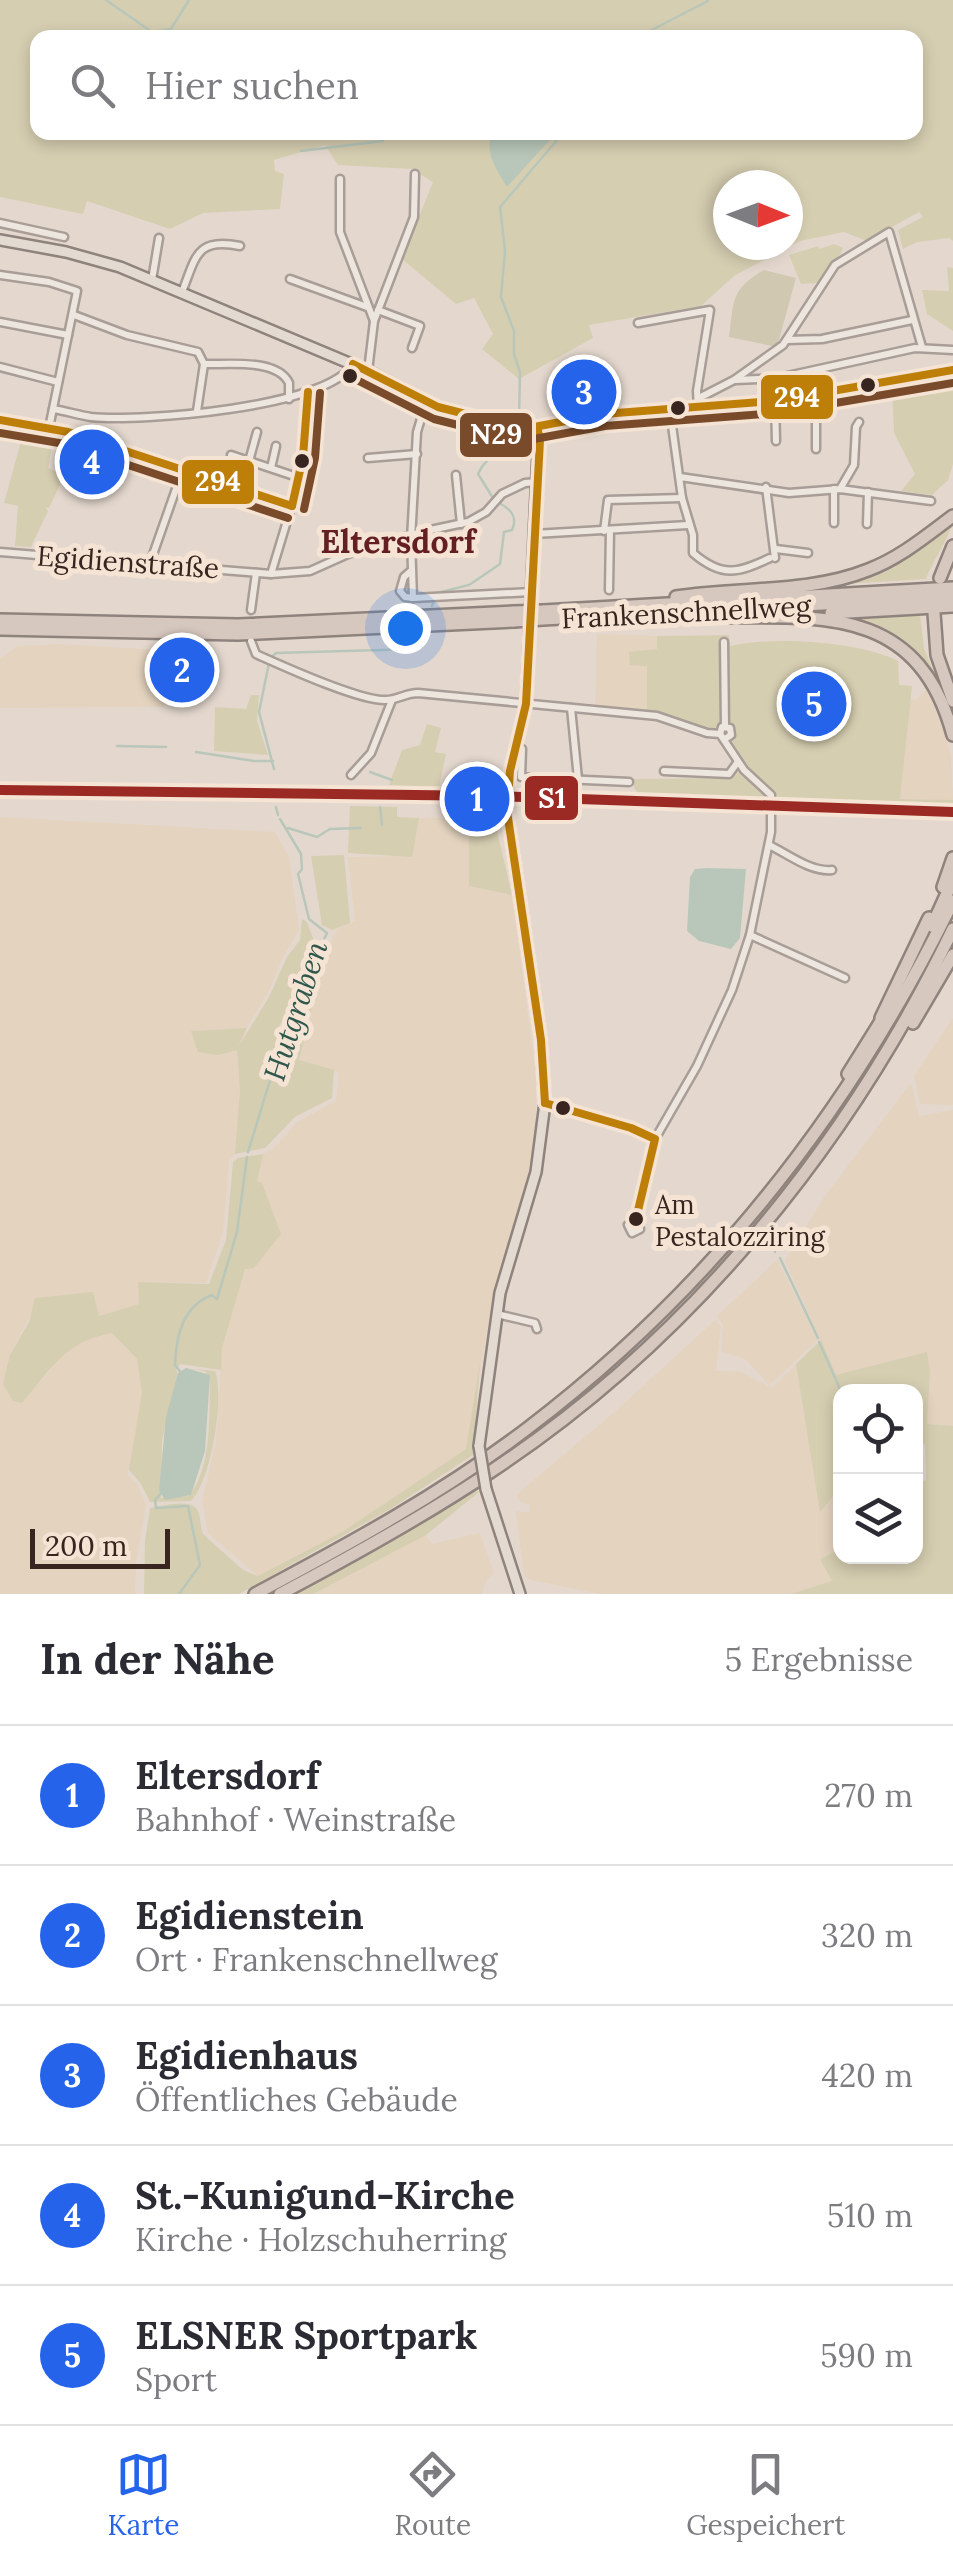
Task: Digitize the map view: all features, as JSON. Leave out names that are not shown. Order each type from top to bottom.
[{"type":"highway","points":[[589,608],[834,581],[896,557],[953,516]]},
{"type":"highway","points":[[940,578],[953,546]]},
{"type":"highway","name":"Frankenschnellweg","points":[[543,615],[589,608],[953,586]]},
{"type":"highway","name":"Frankenschnellweg","points":[[0,629],[238,634],[543,615],[638,614],[953,597]]},
{"type":"highway","points":[[638,614],[679,618],[777,616],[953,606]]},
{"type":"highway","points":[[934,613],[938,655],[953,701]]},
{"type":"highway","points":[[777,616],[837,619],[886,638],[907,653],[932,682],[953,734]]},
{"type":"highway","name":"Frankenschnellweg","points":[[0,620],[238,625],[514,617]]},
{"type":"highway","points":[[875,1031],[953,858]]},
{"type":"highway","points":[[774,1189],[875,1031],[927,937],[953,880]]},
{"type":"highway","points":[[255,1594],[352,1542],[464,1474],[526,1430],[651,1320],[735,1235],[825,1122],[875,1048],[953,901]]},
{"type":"highway","points":[[280,1594],[368,1548],[492,1471],[616,1374],[732,1262],[822,1153],[866,1087],[920,997],[953,928]]},
{"type":"highway","points":[[866,1087],[880,1073],[953,955]]},
{"type":"main road","points":[[0,240],[90,258],[353,364],[426,402],[535,427],[539,443],[526,704],[510,772],[506,811],[541,1040],[545,1104],[536,1172],[496,1314],[479,1446],[486,1489],[520,1594]]},
{"type":"street","points":[[368,371],[374,321],[414,217],[415,174]]},
{"type":"street","points":[[340,179],[340,232],[374,321]]},
{"type":"street","points":[[0,223],[64,237]]},
{"type":"street","points":[[698,398],[734,380],[787,340],[835,265],[889,232],[922,347]]},
{"type":"street","points":[[152,280],[159,238]]},
{"type":"street","points":[[182,292],[198,252],[207,244],[240,246]]},
{"type":"street","points":[[0,274],[73,288],[78,296],[49,428]]},
{"type":"street","points":[[290,278],[367,307]]},
{"type":"street","points":[[378,310],[420,326],[412,348]]},
{"type":"street","points":[[638,323],[710,310],[697,391],[698,409]]},
{"type":"street","points":[[74,315],[127,335],[198,352],[204,364],[196,410]]},
{"type":"street","points":[[787,340],[822,338],[912,320]]},
{"type":"street","points":[[0,322],[68,335]]},
{"type":"street","points":[[734,380],[778,378],[922,347],[953,350]]},
{"type":"street","points":[[204,364],[256,366],[282,373],[290,382],[288,399]]},
{"type":"street","points":[[53,409],[96,417],[253,407],[308,392],[346,373],[353,364]]},
{"type":"street","points":[[0,368],[58,382]]},
{"type":"street","points":[[535,427],[603,414],[775,401],[953,370]]},
{"type":"street","points":[[271,574],[300,478],[308,392]]},
{"type":"street","points":[[816,395],[816,449]]},
{"type":"street","points":[[775,401],[776,441]]},
{"type":"street","points":[[426,402],[417,432],[413,598],[531,592]]},
{"type":"street","points":[[670,411],[682,498],[696,556],[720,571],[744,569],[774,555],[808,554]]},
{"type":"street","points":[[0,420],[49,428],[292,506]]},
{"type":"street","points":[[834,523],[837,489],[854,465],[859,422]]},
{"type":"street","points":[[539,443],[549,424]]},
{"type":"street","points":[[249,461],[257,432]]},
{"type":"street","points":[[271,468],[276,446]]},
{"type":"street","points":[[368,458],[417,454]]},
{"type":"street","points":[[231,455],[300,478]]},
{"type":"street","points":[[150,563],[184,469]]},
{"type":"street","points":[[456,474],[461,524]]},
{"type":"street","points":[[680,477],[798,493],[837,489],[931,501]]},
{"type":"street","name":"Egidienstraße","points":[[0,552],[271,574],[310,571],[348,554],[412,534],[461,524],[489,508],[512,488],[536,482]]},
{"type":"street","points":[[766,487],[774,555]]},
{"type":"street","points":[[868,492],[868,524]]},
{"type":"street","points":[[609,590],[608,500],[682,498]]},
{"type":"street","points":[[533,534],[688,525]]},
{"type":"street","name":"Egidienstraße","points":[[251,610],[256,572]]},
{"type":"street","points":[[252,641],[256,654],[270,661],[332,685],[392,700]]},
{"type":"street","points":[[636,1219],[654,1139],[708,1045],[750,935],[769,845],[772,795],[738,762],[723,733],[724,642]]},
{"type":"street","points":[[351,775],[371,753],[392,700],[418,693],[657,716],[708,733],[723,733]]},
{"type":"street","points":[[571,708],[578,778]]},
{"type":"street","points":[[522,749],[521,776],[628,782]]},
{"type":"street","points":[[664,770],[724,774],[732,772],[738,762]]},
{"type":"street","points":[[769,845],[807,865],[832,870]]},
{"type":"street","points":[[750,935],[844,978]]},
{"type":"street","points":[[545,1104],[631,1128],[654,1139]]},
{"type":"street","points":[[496,1314],[535,1324],[537,1329]]},
{"type":"shaded area","points":[[0,0],[953,0],[953,241],[949,238],[917,242],[903,249],[898,230],[923,217],[919,212],[867,241],[844,232],[803,240],[803,170],[713,170],[713,260],[764,260],[734,276],[701,306],[589,325],[593,338],[519,379],[482,349],[493,334],[474,298],[456,304],[402,259],[433,182],[412,169],[338,165],[325,145],[274,160],[275,171],[284,174],[280,209],[203,213],[170,229],[87,201],[83,214],[0,197]]},
{"type":"shaded area","points":[[490,140],[550,140],[507,187]]},
{"type":"shaded area","points":[[834,244],[843,248],[817,283],[801,284],[791,260],[803,260],[803,251],[818,246],[819,249]]},
{"type":"shaded area","points":[[947,267],[953,268],[953,331],[927,314],[922,290],[949,291]]},
{"type":"shaded area","points":[[764,270],[796,278],[777,347],[729,337],[739,290]]},
{"type":"shaded area","points":[[953,383],[953,464],[948,480],[932,495],[901,491],[915,474],[894,433],[892,388]]},
{"type":"shaded area","points":[[23,434],[53,442],[48,468],[64,476],[49,508],[45,507],[48,511],[31,547],[15,546],[18,506],[4,503]]},
{"type":"shaded area","points":[[953,520],[926,579],[844,584]]},
{"type":"shaded area","points":[[920,614],[924,649],[952,713],[928,672],[861,622],[847,618]]},
{"type":"shaded area","points":[[597,634],[657,636],[657,649],[629,653],[647,665],[647,712],[595,708]]},
{"type":"shaded area","points":[[729,635],[730,646],[768,641],[815,642],[861,649],[898,661],[899,685],[912,686],[900,799],[953,800],[953,806],[640,795],[634,788],[634,779],[732,778],[745,765],[725,733],[647,712],[647,666],[630,665],[629,652],[657,649],[657,636]]},
{"type":"shaded area","points":[[59,644],[177,651],[176,672],[163,674],[164,707],[0,708],[0,659],[18,646]]},
{"type":"shaded area","points":[[929,687],[942,716],[951,758],[953,800],[900,799],[910,700],[917,699]]},
{"type":"shaded area","points":[[251,695],[259,695],[257,721],[268,755],[214,751],[215,707],[246,709]]},
{"type":"shaded area","points":[[427,724],[441,728],[435,752],[446,754],[439,787],[389,785],[402,750],[420,745]]},
{"type":"shaded area","points":[[350,806],[397,807],[397,817],[419,818],[412,857],[348,853]]},
{"type":"shaded area","points":[[0,817],[275,832],[289,857],[299,930],[269,991],[247,1028],[191,1031],[237,1049],[240,1091],[239,1127],[235,1154],[229,1161],[223,1232],[206,1283],[138,1282],[139,1304],[98,1316],[33,1310],[10,1355],[8,1391],[13,1401],[22,1403],[69,1347],[89,1337],[112,1333],[137,1359],[142,1393],[134,1454],[127,1473],[146,1505],[135,1594],[0,1594]]},
{"type":"shaded area","points":[[419,818],[469,818],[469,886],[512,895],[536,1075],[536,1123],[527,1191],[495,1288],[466,1449],[342,1532],[258,1576],[208,1533],[202,1502],[216,1441],[222,1348],[245,1269],[281,1234],[262,1183],[256,1182],[263,1154],[274,1148],[297,1122],[336,1101],[339,1072],[299,1061],[324,957],[337,929],[355,921],[348,857],[411,856]]},
{"type":"shaded area","points":[[469,820],[486,822],[497,831],[512,895],[469,886]]},
{"type":"shaded area","points":[[344,855],[350,923],[332,930],[322,925],[311,856]]},
{"type":"shaded area","points":[[695,869],[746,869],[740,938],[731,949],[699,941],[687,931],[690,877]]},
{"type":"shaded area","points":[[302,919],[314,941],[294,999],[275,1034],[296,1037],[324,957],[299,1060],[334,1070],[332,1098],[295,1117],[265,1148],[235,1154],[240,1091],[237,1050],[218,1055],[198,1052],[191,1031],[247,1028],[238,1047],[300,940]]},
{"type":"shaded area","points":[[953,1018],[953,1105],[920,1104],[914,1076]]},
{"type":"shaded area","points":[[911,1083],[919,1116],[953,1110],[953,1426],[927,1424],[930,1372],[836,1375],[785,1261],[825,1196]]},
{"type":"shaded area","points":[[263,1154],[257,1181],[262,1183],[281,1234],[254,1268],[245,1269],[222,1348],[221,1370],[180,1364],[176,1370],[162,1440],[161,1498],[189,1496],[205,1456],[210,1381],[205,1371],[182,1368],[215,1371],[218,1383],[217,1418],[205,1476],[191,1501],[150,1502],[129,1470],[142,1393],[137,1359],[112,1333],[96,1337],[60,1358],[22,1403],[13,1401],[3,1384],[10,1355],[29,1322],[35,1298],[93,1292],[99,1316],[139,1304],[138,1282],[209,1284],[226,1240],[233,1162]]},
{"type":"shaded area","points":[[777,1260],[818,1340],[769,1385],[745,1359],[721,1351],[723,1325],[717,1316]]},
{"type":"shaded area","points":[[715,1320],[721,1326],[716,1371],[741,1372],[772,1388],[796,1364],[820,1511],[833,1496],[833,1552],[820,1559],[833,1581],[791,1594],[600,1594],[524,1576],[516,1511],[529,1513],[530,1505],[520,1502],[516,1495]]},
{"type":"shaded area","points":[[821,1340],[836,1375],[927,1352],[927,1424],[953,1426],[953,1594],[791,1594],[832,1581],[820,1559],[833,1552],[833,1564],[923,1564],[926,1480],[923,1384],[833,1384],[833,1496],[820,1512],[796,1364]]},
{"type":"shaded area","points":[[480,1363],[473,1455],[392,1508],[239,1594],[144,1594],[150,1508],[192,1505],[199,1514],[203,1534],[243,1570],[258,1576],[342,1532],[466,1449]]},
{"type":"shaded area","points":[[186,1368],[210,1375],[205,1451],[191,1495],[165,1500],[159,1490],[166,1417],[178,1373]]},
{"type":"shaded area","points":[[474,1489],[479,1492],[426,1535],[313,1594],[294,1594],[413,1528]]},
{"type":"shaded area","points":[[480,1533],[494,1574],[487,1579],[481,1594],[313,1594],[416,1538],[426,1535],[432,1544]]},
{"type":"waterway","points":[[106,0],[149,30]]},
{"type":"waterway","points":[[165,30],[171,29],[189,0]]},
{"type":"waterway","name":"Hutgraben","points":[[652,30],[708,1]]},
{"type":"waterway","points":[[301,151],[383,140]]},
{"type":"waterway","name":"Hutgraben","points":[[519,420],[520,372],[514,354],[514,331],[501,297],[505,251],[500,207],[557,140]]},
{"type":"waterway","name":"Hutgraben","points":[[493,498],[478,474],[510,441],[517,427]]},
{"type":"waterway","name":"Hutgraben","points":[[432,606],[437,593],[469,585],[500,564],[504,532],[512,530],[514,517],[499,503]]},
{"type":"waterway","name":"Hutgraben","points":[[271,658],[276,653],[416,649],[426,638]]},
{"type":"waterway","name":"Hutgraben","points":[[269,663],[259,712],[274,769]]},
{"type":"waterway","points":[[117,746],[166,747]]},
{"type":"waterway","points":[[196,752],[273,761]]},
{"type":"waterway","points":[[370,772],[392,780]]},
{"type":"waterway","name":"Hutgraben","points":[[276,807],[278,815]]},
{"type":"waterway","points":[[380,807],[382,825]]},
{"type":"waterway","name":"Hutgraben","points":[[248,1152],[271,1077],[282,1064],[310,969],[327,933],[309,919],[298,874],[302,869],[301,854],[280,819]]},
{"type":"waterway","points":[[288,828],[317,837],[330,829],[361,828]]},
{"type":"waterway","name":"Hutgraben","points":[[182,1374],[175,1365],[177,1343],[194,1306],[212,1295],[217,1299],[237,1232],[247,1157]]},
{"type":"waterway","points":[[774,1246],[775,1252]]},
{"type":"waterway","points":[[780,1258],[818,1338]]},
{"type":"waterway","points":[[819,1342],[838,1384]]},
{"type":"waterway","name":"Hutgraben","points":[[163,1491],[155,1500],[156,1508],[188,1506],[200,1565],[179,1594]]},
{"type":"transit line","name":"294","points":[[353,364],[438,407],[534,427],[603,414],[775,401],[953,370]]},
{"type":"transit line","name":"N29","points":[[347,375],[434,419],[498,435],[534,439],[605,426],[777,413],[953,383]]},
{"type":"transit line","name":"294","points":[[292,506],[303,457],[308,392]]},
{"type":"transit line","name":"N29","points":[[304,509],[315,458],[320,393]]},
{"type":"transit line","name":"294","points":[[0,420],[68,432],[292,506]]},
{"type":"transit line","name":"294","points":[[537,427],[540,440],[526,704],[510,771],[507,811],[541,1040],[545,1103]]},
{"type":"transit line","name":"N29","points":[[0,433],[65,444],[288,518]]},
{"type":"transit line","name":"S1","points":[[0,790],[495,796],[953,812]]},
{"type":"transit line","name":"294","points":[[545,1103],[655,1139],[636,1219]]},
{"type":"place","name":"Egidienhaus","points":[[584,392]]},
{"type":"place","name":"St.-Kunigund-Kirche","points":[[92,462]]},
{"type":"place","name":"Egidienstein","points":[[182,670]]},
{"type":"place","name":"ELSNER Sportpark","points":[[814,704]]},
{"type":"place","name":"Eltersdorf","points":[[477,799]]},
{"type":"place","name":"Am Pestalozziring","points":[[636,1219]]},
{"type":"district","name":"Eltersdorf","points":[[398,542]]}]
